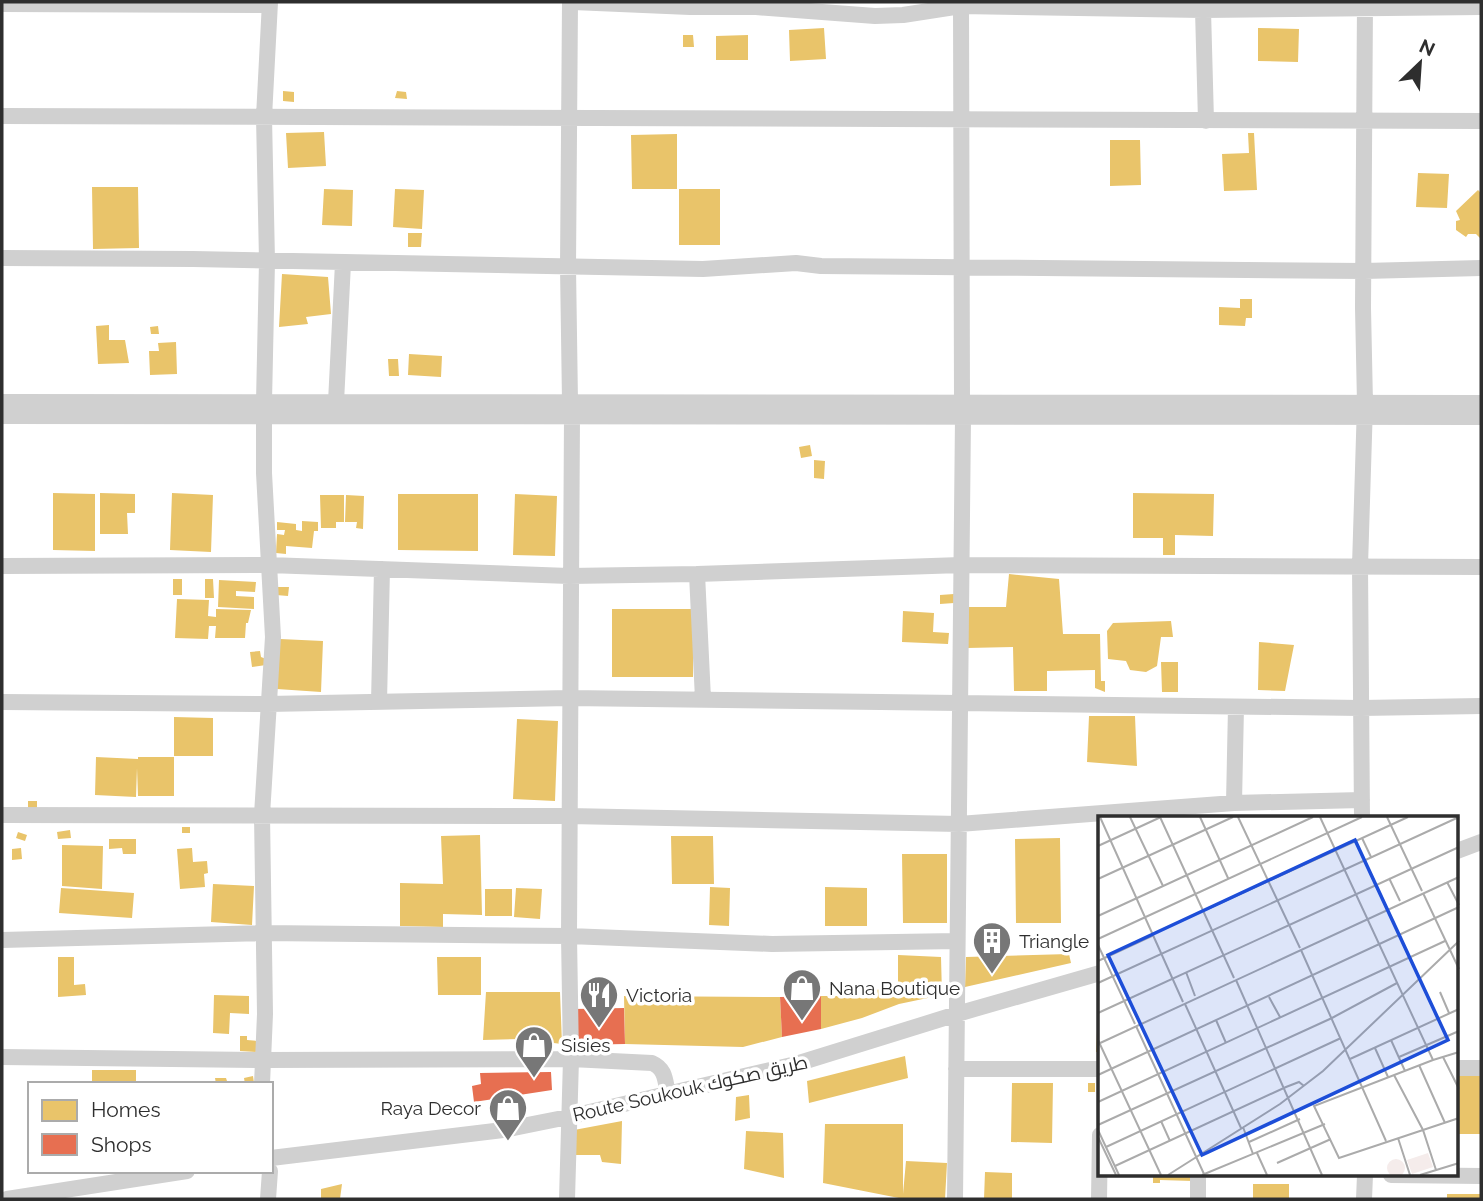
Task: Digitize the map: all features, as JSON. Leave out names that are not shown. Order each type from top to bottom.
[{"type":"street","points":[[567,1199],[571,1059],[571,409],[568,267],[572,2],[756,7],[875,16],[903,15],[961,4],[1203,10],[1365,4],[1452,4],[1481,7]]},
{"type":"street","points":[[2,4],[271,3],[264,117],[267,261],[264,473],[273,637],[262,815],[265,1014],[262,1082]]},
{"type":"street","points":[[955,1199],[963,410],[961,4]]},
{"type":"street","points":[[1362,816],[1360,566],[1365,410],[1365,4]]},
{"type":"street","points":[[1203,10],[1206,121]]},
{"type":"street","points":[[2,116],[1481,121]]},
{"type":"street","points":[[2,258],[703,269],[796,264],[1364,271],[1481,268]]},
{"type":"street","points":[[336,402],[343,263]]},
{"type":"street","points":[[2,402],[264,409],[336,402],[571,409]]},
{"type":"street","points":[[1365,410],[1481,402]]},
{"type":"street","points":[[2,415],[264,409],[1365,410],[1481,417]]},
{"type":"street","points":[[2,566],[269,565],[569,576],[961,565],[1481,567]]},
{"type":"street","points":[[379,702],[382,569]]},
{"type":"street","points":[[697,574],[703,699]]},
{"type":"street","points":[[2,702],[268,704],[569,698],[1236,707],[1481,706]]},
{"type":"street","points":[[1234,803],[1236,707]]},
{"type":"street","points":[[2,815],[569,816],[959,824],[1234,803],[1362,800]]},
{"type":"street","points":[[1458,851],[1481,842]]},
{"type":"street","points":[[2,940],[262,933],[569,936],[772,944],[957,941]]},
{"type":"street","name":"Route Soukouk طريق صكوك","points":[[273,1158],[503,1130],[568,1117],[796,1064],[1098,974]]},
{"type":"street","points":[[2,1057],[571,1059],[652,1063],[659,1066],[664,1073],[668,1094]]},
{"type":"street","points":[[1458,1068],[1481,1068]]},
{"type":"street","points":[[956,1069],[1098,1069]]},
{"type":"street","points":[[7,1199],[174,1173]]},
{"type":"street","points":[[268,1199],[270,1173]]},
{"type":"street","points":[[1099,1176],[1099,1199]]},
{"type":"street","points":[[1198,1176],[1198,1199]]},
{"type":"street","points":[[1364,1199],[1365,1176]]},
{"type":"street","points":[[1436,1176],[1481,1177]]},
{"type":"building: Homes","points":[[824,28],[826,59],[790,61],[789,30]]},
{"type":"building: Homes","points":[[1258,28],[1299,29],[1298,62],[1258,61]]},
{"type":"building: Homes","points":[[683,35],[693,35],[694,47],[683,47]]},
{"type":"building: Homes","points":[[748,35],[748,60],[716,60],[716,36]]},
{"type":"building: Homes","points":[[283,91],[294,92],[294,102],[283,101]]},
{"type":"building: Homes","points":[[397,91],[406,92],[407,99],[395,98]]},
{"type":"building: Homes","points":[[324,132],[326,166],[288,168],[286,133]]},
{"type":"building: Homes","points":[[1248,133],[1254,133],[1257,190],[1224,191],[1222,154],[1249,153]]},
{"type":"building: Homes","points":[[677,134],[677,189],[632,189],[631,135]]},
{"type":"building: Homes","points":[[1110,140],[1140,140],[1141,185],[1110,186]]},
{"type":"building: Homes","points":[[1418,173],[1449,174],[1447,208],[1416,207]]},
{"type":"building: Homes","points":[[92,187],[138,187],[139,248],[93,249]]},
{"type":"building: Homes","points":[[324,189],[353,190],[352,226],[322,225]]},
{"type":"building: Homes","points":[[395,189],[424,190],[422,229],[393,227]]},
{"type":"building: Homes","points":[[679,189],[720,189],[720,245],[679,245]]},
{"type":"building: Homes","points":[[1478,190],[1481,193],[1481,239],[1476,234],[1468,234],[1466,237],[1456,230],[1456,221],[1460,220],[1456,211]]},
{"type":"building: Homes","points":[[408,233],[422,233],[421,247],[408,247]]},
{"type":"building: Homes","points":[[282,274],[328,277],[331,314],[306,317],[308,324],[279,327]]},
{"type":"building: Homes","points":[[1240,299],[1252,299],[1252,318],[1246,318],[1245,326],[1219,325],[1219,307],[1240,308]]},
{"type":"building: Homes","points":[[109,325],[109,340],[125,340],[129,363],[98,364],[96,326]]},
{"type":"building: Homes","points":[[158,326],[159,334],[151,334],[150,327]]},
{"type":"building: Homes","points":[[176,342],[177,374],[150,375],[149,351],[159,351],[158,343]]},
{"type":"building: Homes","points":[[409,354],[442,356],[441,377],[408,375]]},
{"type":"building: Homes","points":[[388,359],[398,359],[399,376],[389,376]]},
{"type":"building: Homes","points":[[810,445],[812,456],[801,458],[799,447]]},
{"type":"building: Homes","points":[[814,460],[825,461],[824,479],[814,478]]},
{"type":"building: Homes","points":[[53,493],[95,494],[95,551],[53,550]]},
{"type":"building: Homes","points":[[100,493],[135,494],[135,513],[127,513],[128,534],[100,534]]},
{"type":"building: Homes","points":[[172,493],[213,495],[211,552],[170,550]]},
{"type":"building: Homes","points":[[1133,493],[1214,494],[1213,536],[1175,535],[1175,555],[1163,555],[1163,538],[1133,538]]},
{"type":"building: Homes","points":[[398,494],[478,494],[478,551],[398,550]]},
{"type":"building: Homes","points":[[515,494],[557,496],[555,556],[513,555]]},
{"type":"building: Homes","points":[[320,495],[344,495],[344,522],[336,522],[336,528],[321,528]]},
{"type":"building: Homes","points":[[346,495],[364,496],[363,529],[356,528],[357,522],[345,522]]},
{"type":"building: Homes","points":[[302,521],[318,522],[312,548],[286,546],[286,554],[276,553],[277,534],[284,535],[285,530],[277,530],[277,522],[296,524],[296,530],[302,531]]},
{"type":"building: Homes","points":[[1009,574],[1059,579],[1063,634],[1100,634],[1101,681],[1105,681],[1105,692],[1095,688],[1095,670],[1047,671],[1047,691],[1014,691],[1013,647],[967,648],[967,607],[1006,607]]},
{"type":"building: Homes","points":[[173,579],[182,579],[182,595],[173,595]]},
{"type":"building: Homes","points":[[205,579],[213,579],[214,598],[205,598]]},
{"type":"building: Homes","points":[[219,580],[256,582],[255,592],[236,591],[236,596],[254,597],[254,609],[218,607]]},
{"type":"building: Homes","points":[[277,587],[289,587],[288,596],[276,595]]},
{"type":"building: Homes","points":[[954,594],[954,603],[940,604],[940,595]]},
{"type":"building: Homes","points":[[177,599],[209,600],[208,616],[216,617],[216,609],[251,610],[246,623],[245,638],[215,638],[216,626],[209,626],[208,639],[175,638]]},
{"type":"building: Homes","points":[[612,609],[693,609],[693,677],[612,677]]},
{"type":"building: Homes","points":[[903,611],[934,613],[933,632],[949,633],[948,644],[902,642]]},
{"type":"building: Homes","points":[[1171,621],[1173,637],[1161,637],[1157,666],[1146,672],[1130,670],[1126,661],[1108,659],[1107,631],[1113,623]]},
{"type":"building: Homes","points":[[280,639],[323,641],[321,692],[277,689]]},
{"type":"building: Homes","points":[[1259,642],[1294,645],[1285,691],[1258,690]]},
{"type":"building: Homes","points":[[260,651],[261,657],[266,659],[266,665],[252,667],[250,652]]},
{"type":"building: Homes","points":[[1161,662],[1178,662],[1178,692],[1162,692]]},
{"type":"building: Homes","points":[[1089,716],[1135,716],[1137,766],[1087,762]]},
{"type":"building: Homes","points":[[174,717],[213,718],[213,756],[174,756]]},
{"type":"building: Homes","points":[[517,719],[558,721],[555,801],[513,799]]},
{"type":"building: Homes","points":[[96,757],[174,757],[174,796],[138,796],[137,768],[136,797],[95,795]]},
{"type":"building: Homes","points":[[28,801],[37,801],[37,809],[28,809]]},
{"type":"building: Homes","points":[[182,827],[190,827],[190,833],[182,833]]},
{"type":"building: Homes","points":[[70,830],[71,838],[58,839],[57,832]]},
{"type":"building: Homes","points":[[18,832],[27,835],[25,841],[16,838]]},
{"type":"building: Homes","points":[[480,835],[482,915],[443,914],[443,927],[400,926],[400,883],[443,884],[441,836]]},
{"type":"building: Homes","points":[[671,836],[713,836],[714,884],[672,884]]},
{"type":"building: Homes","points":[[1060,838],[1061,923],[1016,923],[1015,839]]},
{"type":"building: Homes","points":[[109,839],[136,839],[136,854],[123,854],[122,848],[109,849]]},
{"type":"building: Homes","points":[[62,845],[103,846],[102,889],[62,886]]},
{"type":"building: Homes","points":[[21,848],[22,859],[12,860],[12,849]]},
{"type":"building: Homes","points":[[192,848],[193,862],[207,861],[205,887],[180,889],[177,849]]},
{"type":"building: Homes","points":[[902,854],[947,854],[947,923],[903,923]]},
{"type":"building: Homes","points":[[213,884],[254,886],[252,925],[211,922]]},
{"type":"building: Homes","points":[[710,887],[730,888],[729,926],[709,925]]},
{"type":"building: Homes","points":[[825,887],[867,888],[867,926],[825,926]]},
{"type":"building: Homes","points":[[61,888],[134,893],[132,918],[59,913]]},
{"type":"building: Homes","points":[[516,888],[542,889],[540,919],[514,917]]},
{"type":"building: Homes","points":[[485,889],[512,889],[512,916],[485,916]]},
{"type":"building: Homes","name":"Triangle","points":[[1069,954],[1071,963],[965,987],[966,957]]},
{"type":"building: Homes","points":[[898,955],[941,957],[942,995],[899,1004],[821,1029],[821,996],[873,995],[873,990],[898,988]]},
{"type":"building: Homes","points":[[58,957],[74,957],[74,985],[85,984],[86,995],[58,997]]},
{"type":"building: Homes","points":[[437,957],[481,957],[481,995],[438,995]]},
{"type":"building: Homes","points":[[486,992],[560,992],[562,1044],[520,1039],[483,1040]]},
{"type":"building: Homes","points":[[214,995],[249,996],[249,1014],[230,1013],[229,1034],[213,1033]]},
{"type":"building: Homes","points":[[624,996],[780,997],[782,1037],[743,1047],[625,1044]]},
{"type":"building: Homes","points":[[1098,1010],[1098,1052],[1096,1052]]},
{"type":"building: Homes","points":[[240,1036],[258,1041],[258,1052],[240,1051]]},
{"type":"building: Homes","points":[[905,1056],[908,1078],[809,1103],[807,1081]]},
{"type":"building: Homes","points":[[92,1070],[136,1070],[136,1082],[92,1082]]},
{"type":"building: Homes","points":[[1458,1071],[1481,1071],[1481,1134],[1458,1134]]},
{"type":"building: Homes","points":[[253,1076],[254,1082],[245,1082],[244,1078]]},
{"type":"building: Homes","points":[[215,1078],[242,1081],[242,1082],[216,1082]]},
{"type":"building: Homes","points":[[1012,1083],[1053,1083],[1052,1143],[1011,1142]]},
{"type":"building: Homes","points":[[1088,1083],[1095,1083],[1095,1092],[1088,1092]]},
{"type":"building: Homes","points":[[749,1095],[750,1118],[735,1121],[736,1097]]},
{"type":"building: Homes","points":[[622,1121],[621,1164],[602,1162],[600,1155],[576,1155],[574,1130]]},
{"type":"building: Homes","points":[[825,1124],[903,1124],[903,1194],[906,1161],[947,1163],[945,1199],[904,1199],[823,1183]]},
{"type":"building: Homes","points":[[746,1131],[783,1133],[784,1178],[744,1169]]},
{"type":"building: Homes","points":[[985,1172],[1012,1173],[1012,1199],[984,1199]]},
{"type":"building: Homes","points":[[1153,1176],[1193,1176],[1193,1181],[1160,1180],[1160,1183],[1153,1183]]},
{"type":"building: Homes","points":[[342,1184],[340,1199],[321,1199],[321,1189]]},
{"type":"building: Homes","points":[[1253,1184],[1289,1184],[1289,1199],[1253,1199]]},
{"type":"building: Homes","points":[[1447,1194],[1481,1194],[1481,1199],[1447,1199]]},
{"type":"building: Shops","points":[[821,996],[821,1029],[782,1037],[780,997]]},
{"type":"building: Shops","points":[[624,1008],[625,1044],[575,1045],[574,1009]]},
{"type":"building: Shops","points":[[551,1072],[552,1090],[474,1102],[472,1086],[481,1084],[480,1073]]},
{"type":"place","name":"Triangle","points":[[992,975]]},
{"type":"place","name":"Nana Boutique","points":[[802,1022]]},
{"type":"place","name":"Victoria","points":[[599,1029]]},
{"type":"place","name":"Sisies","points":[[534,1079]]},
{"type":"place","name":"Raya Decor","points":[[508,1142]]}]
